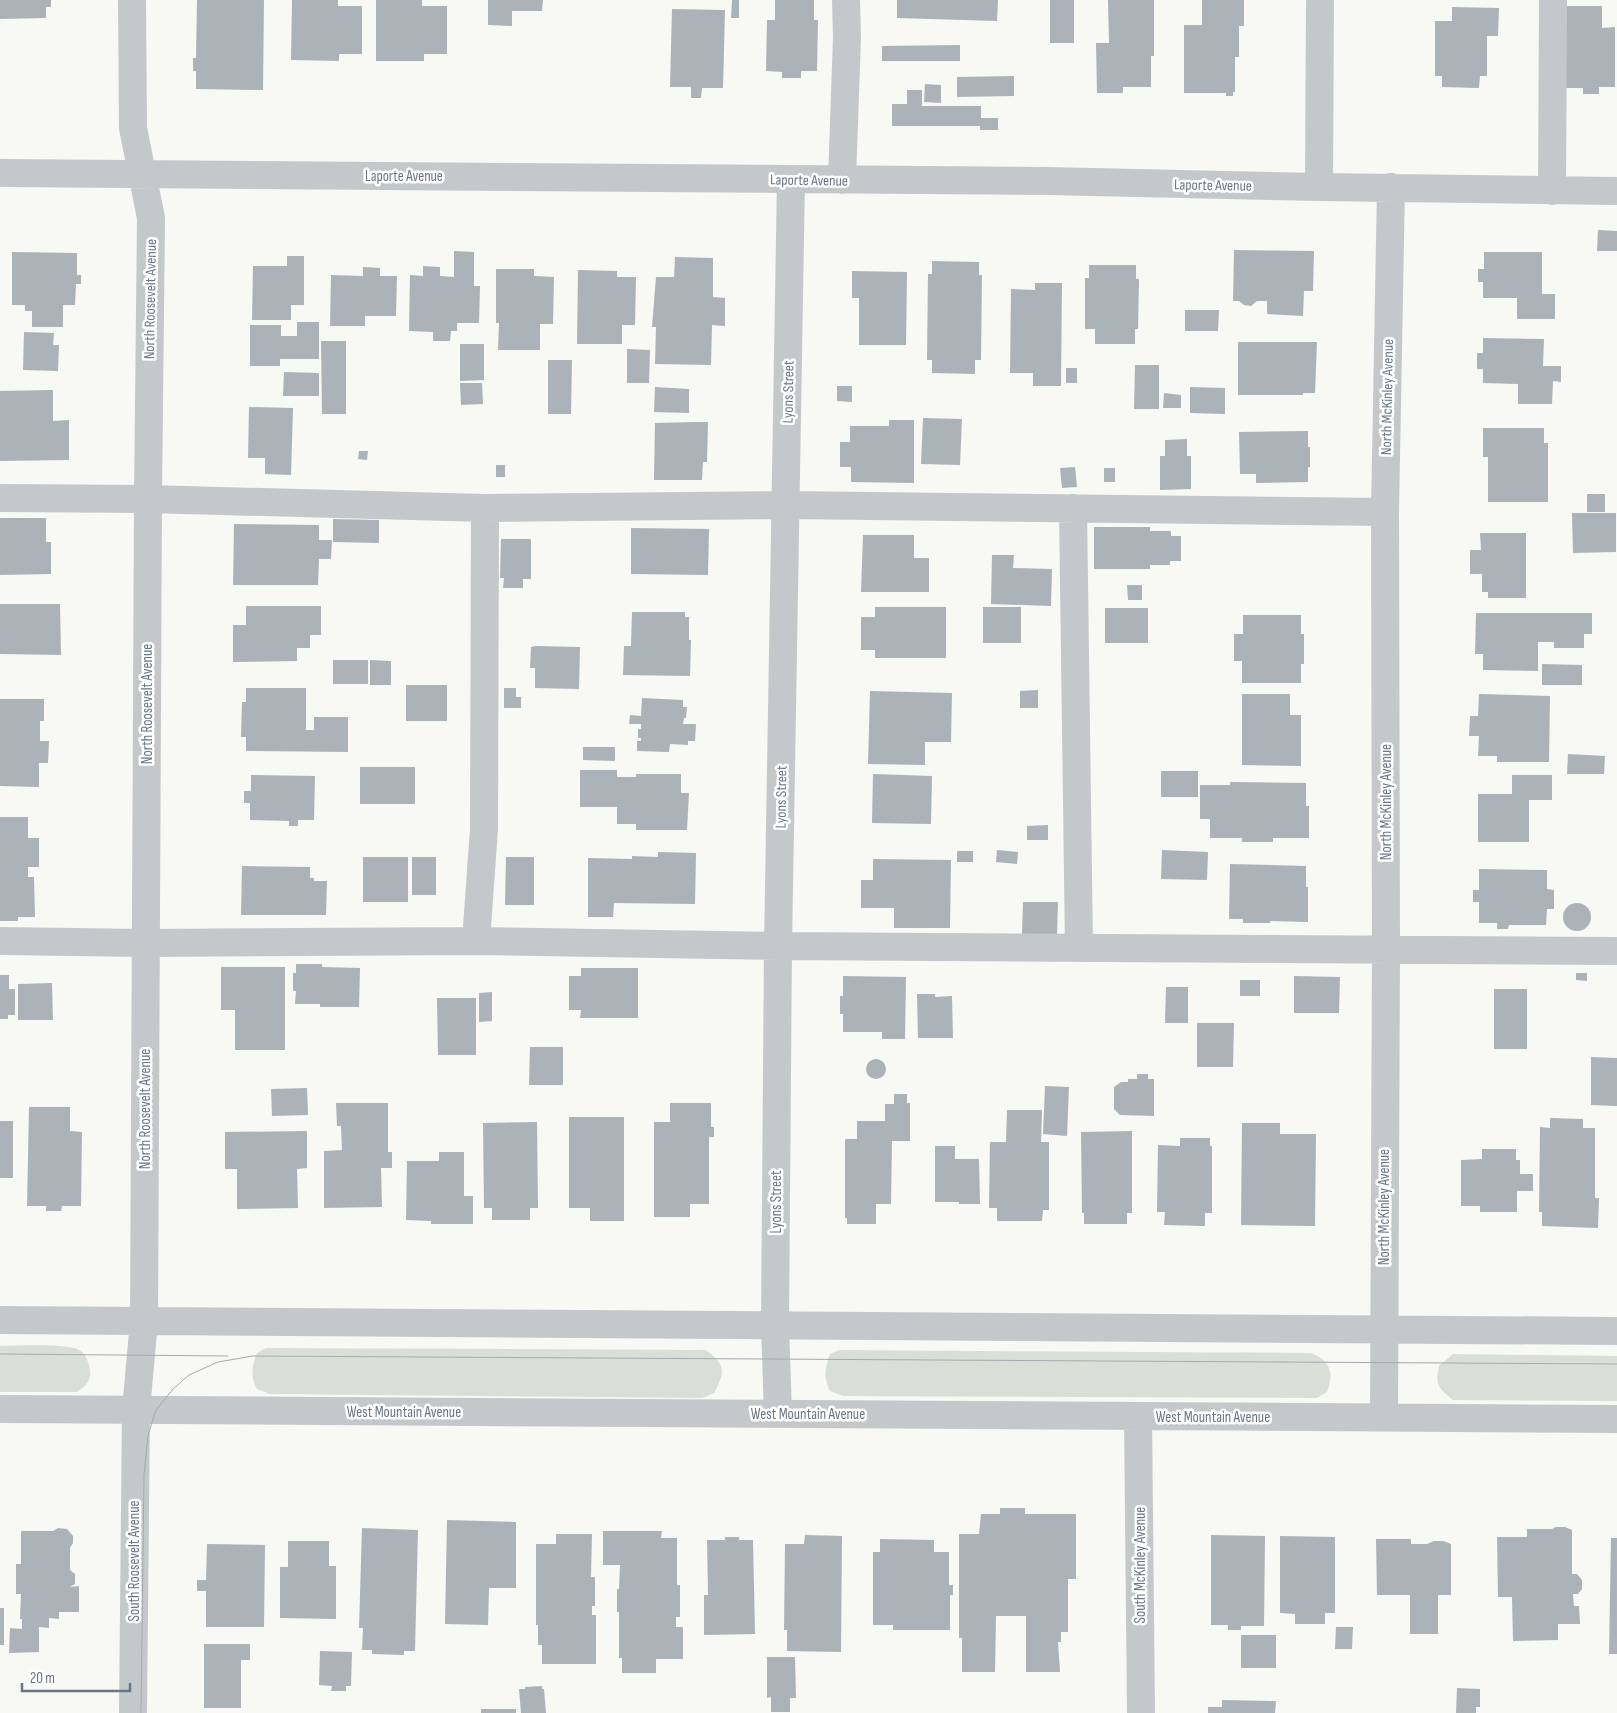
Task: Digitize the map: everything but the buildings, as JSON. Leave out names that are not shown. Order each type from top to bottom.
[{"type":"street","name":"North Roosevelt Avenue","points":[[132,0],[132,128],[151,218],[144,1321],[136,1410]]},
{"type":"street","points":[[842,180],[847,37],[846,0]]},
{"type":"street","points":[[1319,187],[1320,0]]},
{"type":"street","points":[[1552,191],[1553,0]]},
{"type":"street","name":"Laporte Avenue","points":[[0,173],[1047,181],[1617,191]]},
{"type":"street","name":"Lyons Street","points":[[778,1414],[775,1325],[778,946],[791,179]]},
{"type":"street","name":"North McKinley Avenue","points":[[1384,1417],[1385,512],[1391,187]]},
{"type":"street","points":[[0,498],[148,499],[485,508],[786,505],[1385,512]]},
{"type":"street","points":[[476,941],[484,829],[485,508]]},
{"type":"street","points":[[1073,508],[1079,948]]},
{"type":"street","points":[[0,941],[476,941],[778,946],[1617,951]]},
{"type":"street","points":[[0,1320],[1617,1331]]},
{"type":"street","name":"West Mountain Avenue","points":[[0,1409],[1617,1419]]},
{"type":"street","name":"South Roosevelt Avenue","points":[[133,1713],[136,1410]]},
{"type":"street","name":"South McKinley Avenue","points":[[1138,1416],[1141,1713]]},
{"type":"shaded area","points":[[0,1346],[63,1346],[79,1350],[88,1361],[90,1378],[77,1392],[0,1392]]},
{"type":"shaded area","points":[[266,1348],[706,1350],[720,1364],[722,1374],[714,1393],[702,1398],[270,1394],[257,1389],[253,1375],[257,1353]]},
{"type":"shaded area","points":[[839,1350],[1311,1353],[1327,1364],[1330,1379],[1327,1392],[1317,1398],[843,1396],[830,1391],[826,1377],[826,1368],[830,1354]]},
{"type":"shaded area","points":[[1453,1354],[1617,1356],[1617,1401],[1453,1400],[1441,1389],[1437,1378],[1439,1366]]},
{"type":"tram line","points":[[0,1354],[228,1356]]},
{"type":"tram line","points":[[141,1713],[144,1475],[148,1435],[156,1410],[173,1389],[189,1375],[218,1362],[253,1356],[1617,1364]]}]
